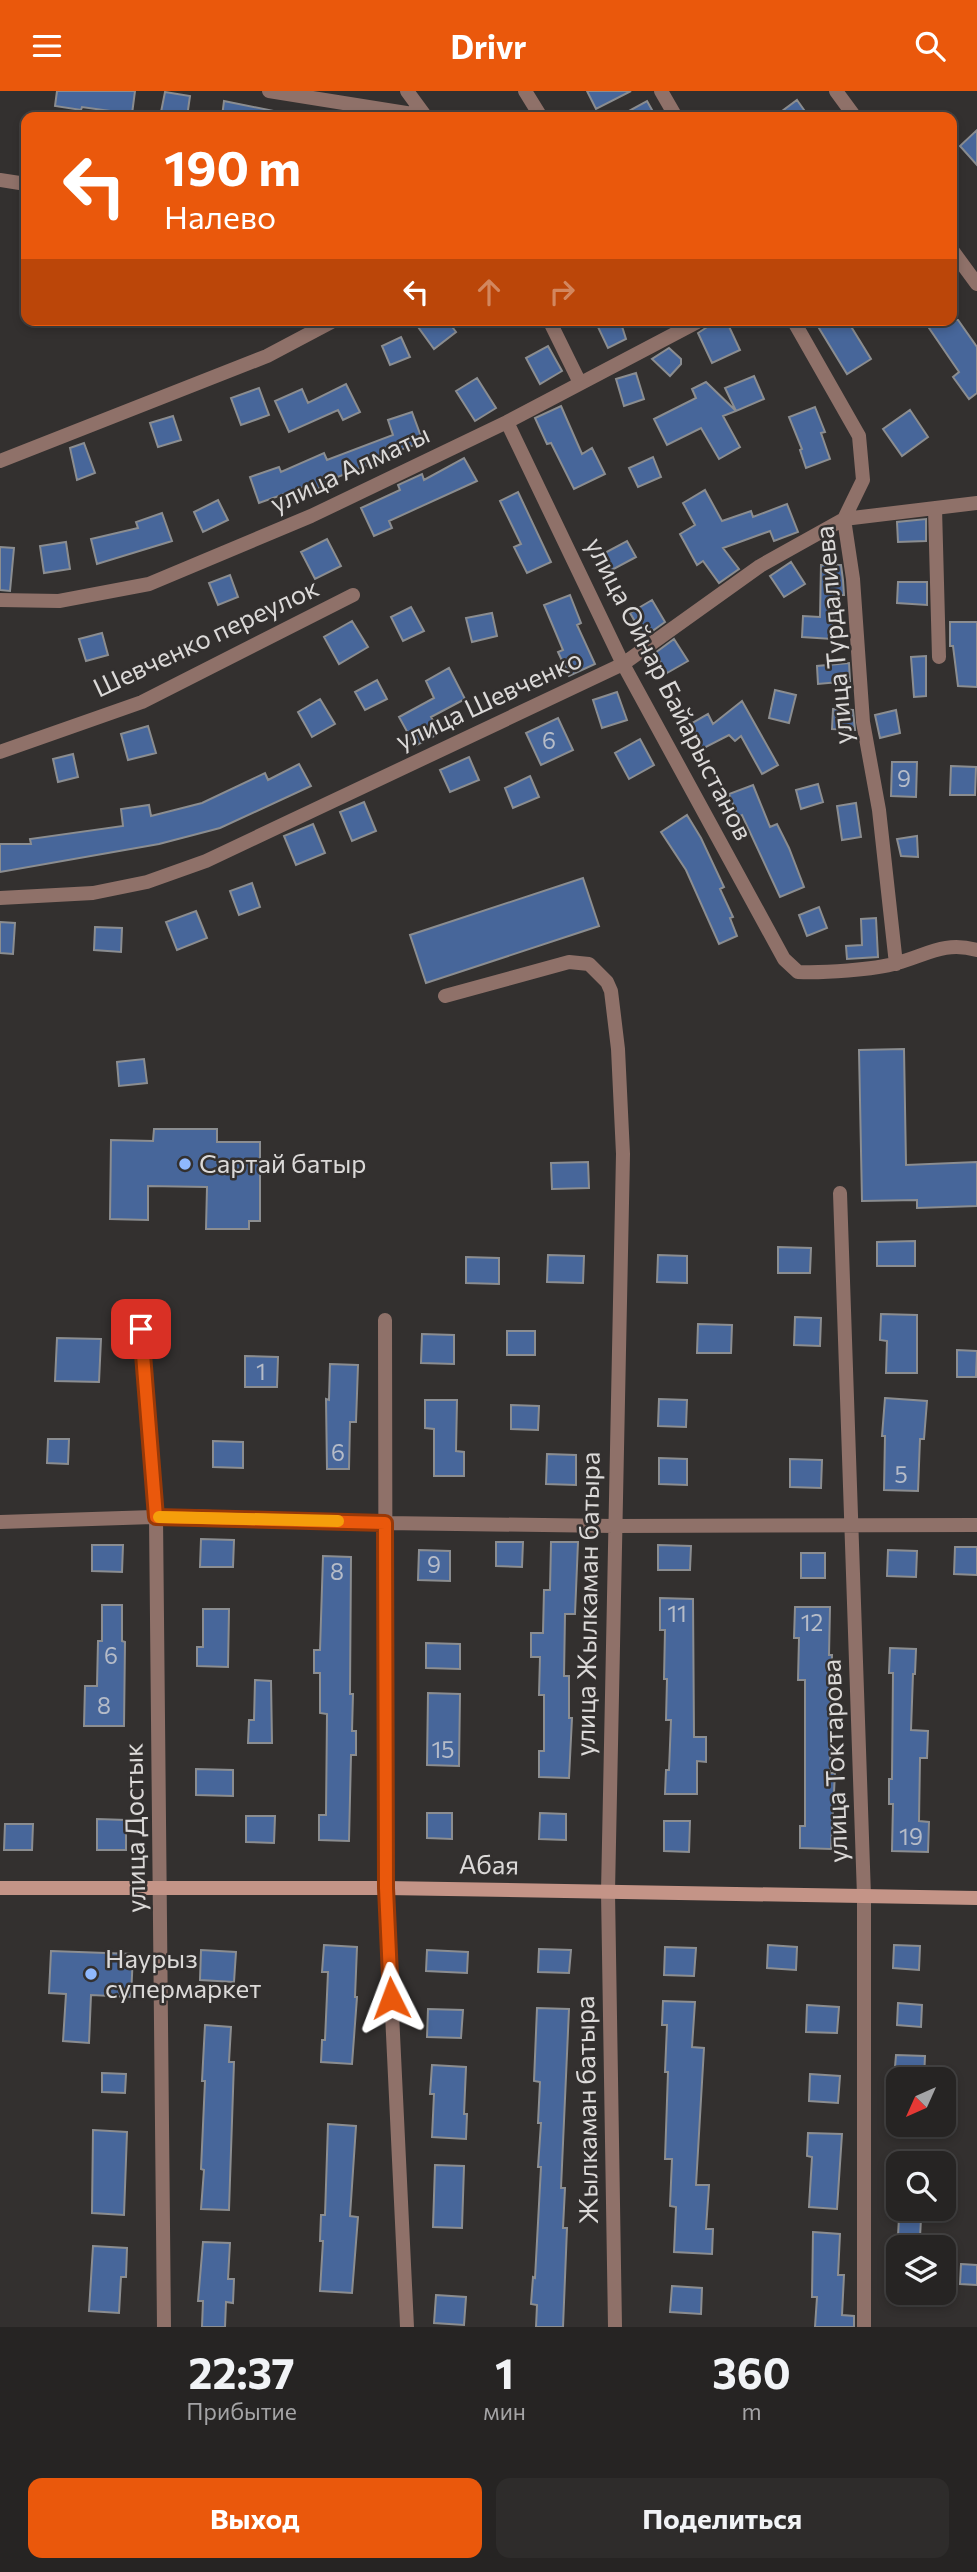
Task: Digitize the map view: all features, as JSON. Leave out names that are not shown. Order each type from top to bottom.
[{"type":"street","points":[[269,91],[395,112]]},
{"type":"street","points":[[407,91],[422,112]]},
{"type":"street","points":[[525,91],[538,112]]},
{"type":"street","points":[[661,91],[673,112]]},
{"type":"street","points":[[836,91],[851,112]]},
{"type":"street","points":[[0,180],[21,183]]},
{"type":"street","points":[[957,257],[977,283]]},
{"type":"street","points":[[0,461],[267,356],[324,326]]},
{"type":"street","points":[[552,326],[580,383]]},
{"type":"street","name":"улица Алматы","points":[[0,600],[60,601],[149,584],[311,516],[507,422],[689,326]]},
{"type":"street","name":"улица Турдалиева","points":[[796,326],[859,436],[863,480],[844,519],[853,579],[863,722],[879,810],[896,964]]},
{"type":"street","name":"улица Ойнар Байарыстанов","points":[[507,422],[623,664],[783,959],[797,972],[896,964]]},
{"type":"street","name":"улица Шевченко","points":[[0,898],[93,893],[147,882],[206,862],[623,664],[760,566],[844,519],[977,503]]},
{"type":"street","points":[[935,508],[939,657]]},
{"type":"street","name":"Шевченко переулок","points":[[0,752],[142,702],[353,595]]},
{"type":"street","points":[[896,964],[936,948],[965,947],[977,950]]},
{"type":"street","name":"улица Жылкаман батыра","points":[[444,996],[569,963],[589,964],[607,982],[611,992],[618,1049],[623,1154],[608,1892]]},
{"type":"street","name":"улица Токтарова","points":[[841,1193],[864,1896],[864,2327]]},
{"type":"street","points":[[385,1320],[386,1888],[407,2327]]},
{"type":"street","name":"улица Достык","points":[[141,1329],[156,1517],[163,2327]]},
{"type":"street","points":[[0,1522],[156,1517],[614,1526],[977,1525]]},
{"type":"street","name":"Абая","points":[[0,1888],[386,1888],[977,1898]]},
{"type":"street","name":"Жылкаман батыра","points":[[608,1892],[615,2327]]},
{"type":"building","points":[[57,91],[135,91],[132,112],[55,106]]},
{"type":"building","points":[[587,91],[631,91],[596,109]]},
{"type":"building","points":[[165,92],[190,96],[188,112],[161,112]]},
{"type":"building","points":[[797,100],[805,112],[781,112]]},
{"type":"building","points":[[224,101],[279,112],[223,112]]},
{"type":"building","points":[[647,101],[653,112],[627,112]]},
{"type":"building","points":[[977,130],[977,165],[960,146]]},
{"type":"building","points":[[958,320],[977,347],[977,393],[969,399],[953,377],[959,372],[929,328],[957,326]]},
{"type":"building","points":[[417,326],[452,326],[456,332],[434,349]]},
{"type":"building","points":[[597,326],[622,326],[626,339],[608,348]]},
{"type":"building","points":[[709,326],[729,326],[740,350],[712,363],[698,333]]},
{"type":"building","points":[[818,326],[851,326],[871,359],[847,374]]},
{"type":"building","points":[[401,337],[410,357],[390,365],[382,346]]},
{"type":"building","points":[[548,346],[562,371],[540,384],[526,358]]},
{"type":"building","points":[[669,348],[681,359],[681,364],[670,376],[652,359]]},
{"type":"building","points":[[636,373],[644,399],[624,406],[616,379]]},
{"type":"building","points":[[754,376],[764,399],[736,411],[725,388]]},
{"type":"building","points":[[477,378],[496,408],[475,421],[456,391]]},
{"type":"building","points":[[706,382],[736,411],[723,416],[740,447],[719,459],[701,428],[667,445],[654,419],[696,398],[692,389]]},
{"type":"building","points":[[346,384],[360,412],[343,420],[338,410],[289,432],[275,401],[302,389],[308,403]]},
{"type":"building","points":[[259,388],[269,415],[241,425],[231,398]]},
{"type":"building","points":[[561,406],[582,454],[592,448],[605,474],[574,489],[535,418]]},
{"type":"building","points":[[815,407],[825,432],[821,433],[830,459],[806,468],[800,450],[802,449],[789,417]]},
{"type":"building","points":[[910,410],[928,437],[902,456],[883,429]]},
{"type":"building","points":[[412,412],[423,442],[377,458],[378,461],[335,478],[336,480],[307,494],[304,487],[259,503],[250,477],[279,467],[281,472],[324,453],[327,460],[393,435],[388,420]]},
{"type":"building","points":[[173,416],[181,440],[158,447],[150,423]]},
{"type":"building","points":[[84,443],[95,473],[77,480],[70,448]]},
{"type":"building","points":[[653,457],[661,477],[638,487],[629,468]]},
{"type":"building","points":[[464,458],[477,481],[389,521],[392,528],[374,536],[361,508],[400,490],[398,485],[422,474],[424,480]]},
{"type":"building","points":[[705,490],[722,521],[751,511],[753,517],[787,504],[798,532],[774,541],[770,531],[723,548],[739,569],[719,583],[703,561],[697,565],[680,534],[695,525],[683,503]]},
{"type":"building","points":[[518,492],[551,562],[527,573],[514,547],[521,544],[500,501]]},
{"type":"building","points":[[218,500],[228,520],[203,532],[194,512]]},
{"type":"building","points":[[162,513],[172,541],[97,564],[91,539],[138,528],[136,522]]},
{"type":"building","points":[[926,519],[926,541],[898,542],[897,522]]},
{"type":"building","points":[[327,539],[341,566],[315,579],[301,552]]},
{"type":"building","points":[[627,541],[636,557],[610,571],[601,555]]},
{"type":"building","points":[[66,542],[70,569],[44,573],[40,546]]},
{"type":"building","points":[[0,547],[14,548],[10,591],[0,590]]},
{"type":"building","points":[[791,562],[805,584],[784,597],[770,576]]},
{"type":"building","points":[[821,565],[841,565],[844,595],[835,595],[832,639],[802,637],[803,616],[820,617]]},
{"type":"building","points":[[230,575],[238,597],[218,605],[209,583]]},
{"type":"building","points":[[898,582],[927,582],[927,605],[897,603]]},
{"type":"building","points":[[570,595],[581,623],[577,625],[595,664],[569,676],[558,652],[563,650],[544,605]]},
{"type":"building","points":[[652,600],[665,622],[644,637],[630,613]]},
{"type":"building","points":[[411,607],[424,631],[403,641],[391,617]]},
{"type":"building","points":[[492,613],[497,636],[472,642],[466,618]]},
{"type":"building","points":[[352,621],[368,647],[339,664],[324,637]]},
{"type":"building","points":[[950,622],[977,622],[977,687],[958,686],[953,646],[950,646]]},
{"type":"building","points":[[102,633],[108,655],[86,661],[79,639]]},
{"type":"building","points":[[674,639],[688,661],[667,673],[655,653]]},
{"type":"building","points":[[926,656],[926,696],[914,697],[911,657]]},
{"type":"building","points":[[849,663],[850,681],[818,684],[817,666]]},
{"type":"building","points":[[449,668],[465,699],[431,717],[440,733],[415,746],[399,717],[434,698],[426,681]]},
{"type":"building","points":[[377,680],[387,699],[365,710],[355,692]]},
{"type":"building","points":[[775,690],[796,695],[789,723],[769,718]]},
{"type":"building","points":[[617,692],[627,720],[602,728],[593,700]]},
{"type":"building","points":[[320,699],[335,724],[312,737],[298,712]]},
{"type":"building","points":[[742,701],[778,765],[762,774],[741,736],[735,741],[729,735],[702,749],[689,725],[708,714],[713,724]]},
{"type":"building","points":[[833,709],[853,710],[855,730],[832,729]]},
{"type":"building","points":[[896,710],[900,733],[880,738],[875,715]]},
{"type":"building","points":[[558,718],[573,750],[541,765],[526,733]]},
{"type":"building","points":[[148,726],[156,753],[128,760],[121,734]]},
{"type":"building","points":[[640,739],[654,765],[629,779],[615,753]]},
{"type":"building","points":[[73,754],[78,777],[58,782],[53,759]]},
{"type":"building","points":[[469,757],[479,780],[450,792],[440,770]]},
{"type":"building","points":[[892,762],[917,762],[916,797],[891,796]]},
{"type":"building","points":[[299,764],[311,786],[220,828],[159,844],[0,872],[0,844],[31,844],[30,839],[123,826],[121,809],[149,805],[151,816],[202,803],[265,773],[268,780]]},
{"type":"building","points":[[951,766],[976,767],[975,795],[950,795]]},
{"type":"building","points":[[530,776],[539,797],[513,808],[505,788]]},
{"type":"building","points":[[818,784],[823,802],[801,809],[796,790]]},
{"type":"building","points":[[753,785],[770,827],[777,824],[789,848],[804,887],[780,897],[742,815],[738,817],[729,794]]},
{"type":"building","points":[[364,802],[376,831],[352,841],[340,812]]},
{"type":"building","points":[[856,803],[861,837],[842,840],[837,806]]},
{"type":"building","points":[[687,815],[724,887],[720,889],[733,917],[730,918],[737,936],[719,944],[686,870],[661,832]]},
{"type":"building","points":[[313,824],[325,853],[296,865],[284,836]]},
{"type":"building","points":[[917,836],[918,857],[901,856],[897,839]]},
{"type":"building","points":[[583,878],[599,926],[426,983],[410,935]]},
{"type":"building","points":[[252,883],[260,907],[239,915],[230,891]]},
{"type":"building","points":[[819,907],[827,928],[807,936],[799,915]]},
{"type":"building","points":[[196,911],[207,938],[177,950],[166,922]]},
{"type":"building","points":[[876,918],[878,957],[847,959],[846,946],[862,945],[861,919]]},
{"type":"building","points":[[0,922],[15,923],[13,954],[0,953]]},
{"type":"building","points":[[95,927],[122,928],[121,952],[94,950]]},
{"type":"building","points":[[904,1049],[906,1165],[977,1162],[977,1206],[917,1208],[917,1200],[862,1201],[859,1050]]},
{"type":"building","points":[[144,1059],[147,1083],[119,1086],[117,1062]]},
{"type":"building","name":"Сартай батыр","points":[[154,1129],[217,1129],[217,1142],[260,1142],[260,1221],[249,1221],[249,1229],[206,1229],[207,1187],[148,1186],[148,1220],[110,1219],[111,1140],[153,1141]]},
{"type":"building","points":[[588,1162],[589,1188],[552,1189],[551,1163]]},
{"type":"building","points":[[915,1241],[915,1266],[877,1266],[877,1242]]},
{"type":"building","points":[[778,1247],[811,1248],[810,1273],[778,1273]]},
{"type":"building","points":[[548,1255],[584,1256],[583,1283],[547,1282]]},
{"type":"building","points":[[658,1255],[687,1256],[687,1283],[657,1282]]},
{"type":"building","points":[[466,1257],[499,1258],[499,1284],[466,1283]]},
{"type":"building","points":[[881,1314],[917,1315],[917,1373],[886,1373],[887,1341],[880,1340]]},
{"type":"building","points":[[795,1317],[821,1318],[820,1346],[794,1345]]},
{"type":"building","points":[[698,1324],[732,1325],[731,1353],[697,1353]]},
{"type":"building","points":[[507,1331],[535,1331],[535,1355],[507,1355]]},
{"type":"building","points":[[422,1334],[454,1335],[454,1364],[421,1363]]},
{"type":"building","points":[[57,1338],[101,1339],[99,1382],[55,1381]]},
{"type":"building","points":[[957,1350],[977,1351],[976,1377],[957,1377]]},
{"type":"building","points":[[245,1356],[278,1357],[277,1387],[245,1387]]},
{"type":"building","points":[[330,1364],[358,1365],[356,1422],[350,1422],[349,1469],[327,1469],[326,1399],[329,1400]]},
{"type":"building","points":[[885,1398],[927,1401],[924,1439],[920,1439],[918,1491],[884,1490],[885,1436],[882,1436]]},
{"type":"building","points":[[659,1399],[687,1400],[686,1427],[658,1426]]},
{"type":"building","points":[[425,1400],[457,1400],[456,1451],[464,1452],[464,1476],[434,1476],[434,1429],[425,1428]]},
{"type":"building","points":[[511,1405],[539,1406],[538,1430],[511,1429]]},
{"type":"building","points":[[48,1439],[69,1439],[68,1464],[47,1463]]},
{"type":"building","points":[[213,1441],[243,1442],[243,1468],[213,1467]]},
{"type":"building","points":[[547,1454],[576,1455],[576,1485],[546,1484]]},
{"type":"building","points":[[659,1458],[687,1459],[687,1485],[659,1484]]},
{"type":"building","points":[[790,1459],[822,1460],[821,1488],[790,1487]]},
{"type":"building","points":[[201,1539],[234,1540],[233,1567],[200,1567]]},
{"type":"building","points":[[496,1542],[523,1542],[522,1567],[496,1566]]},
{"type":"building","points":[[551,1542],[578,1542],[575,1614],[565,1614],[564,1676],[569,1676],[569,1718],[572,1718],[569,1778],[539,1777],[539,1751],[544,1751],[544,1695],[539,1695],[540,1657],[531,1657],[531,1633],[543,1633],[544,1590],[550,1590]]},
{"type":"building","points":[[92,1545],[123,1545],[122,1572],[92,1571]]},
{"type":"building","points":[[658,1545],[691,1546],[690,1570],[658,1570]]},
{"type":"building","points":[[955,1547],[977,1547],[977,1575],[954,1574]]},
{"type":"building","points":[[419,1550],[450,1551],[450,1581],[418,1580]]},
{"type":"building","points":[[888,1550],[917,1551],[916,1577],[887,1576]]},
{"type":"building","points":[[801,1553],[825,1553],[825,1578],[801,1578]]},
{"type":"building","points":[[323,1556],[351,1557],[350,1694],[353,1694],[352,1731],[356,1731],[356,1755],[351,1755],[349,1841],[319,1840],[319,1815],[326,1815],[327,1714],[320,1713],[320,1673],[314,1673],[314,1650],[320,1650]]},
{"type":"building","points":[[660,1598],[693,1599],[694,1737],[706,1737],[706,1762],[697,1761],[697,1794],[665,1794],[671,1720],[666,1720],[665,1630],[660,1630]]},
{"type":"building","points":[[102,1605],[122,1605],[122,1641],[125,1642],[124,1726],[84,1726],[85,1686],[97,1686],[98,1641],[102,1641]]},
{"type":"building","points":[[795,1607],[830,1607],[830,1773],[835,1773],[831,1849],[800,1848],[800,1826],[805,1826],[805,1680],[798,1680],[799,1638],[794,1638]]},
{"type":"building","points":[[203,1609],[229,1609],[228,1667],[197,1666],[197,1647],[203,1647]]},
{"type":"building","points":[[426,1643],[460,1644],[460,1669],[426,1668]]},
{"type":"building","points":[[890,1648],[916,1649],[911,1730],[928,1731],[927,1758],[920,1758],[919,1821],[929,1822],[928,1852],[892,1851],[893,1804],[889,1804],[889,1779],[892,1779],[893,1673],[889,1673]]},
{"type":"building","points":[[255,1680],[271,1681],[272,1743],[248,1743],[249,1720],[254,1720]]},
{"type":"building","points":[[428,1693],[460,1694],[459,1766],[427,1765]]},
{"type":"building","points":[[196,1769],[233,1770],[233,1796],[196,1795]]},
{"type":"building","points":[[427,1813],[452,1813],[452,1839],[427,1838]]},
{"type":"building","points":[[540,1813],[566,1814],[566,1840],[539,1839]]},
{"type":"building","points":[[246,1816],[275,1816],[274,1843],[246,1842]]},
{"type":"building","points":[[97,1819],[126,1820],[126,1850],[97,1850]]},
{"type":"building","points":[[664,1821],[690,1821],[689,1852],[664,1851]]},
{"type":"building","points":[[5,1824],[33,1824],[32,1850],[4,1850]]},
{"type":"building","points":[[324,1945],[357,1947],[357,1997],[352,2064],[321,2062],[322,2040],[325,2040],[328,1972],[322,1972]]},
{"type":"building","points":[[768,1945],[797,1947],[796,1970],[767,1968]]},
{"type":"building","points":[[894,1945],[920,1946],[919,1970],[893,1968]]},
{"type":"building","points":[[665,1947],[696,1948],[694,1976],[664,1975]]},
{"type":"building","points":[[539,1949],[571,1950],[569,1973],[538,1972]]},
{"type":"building","points":[[201,1950],[236,1952],[234,1982],[200,1980]]},
{"type":"building","points":[[427,1950],[468,1952],[467,1973],[426,1971]]},
{"type":"building","name":"Наурыз супермаркет","points":[[51,1951],[133,1954],[131,1997],[91,1995],[89,2043],[63,2041],[66,1994],[49,1993]]},
{"type":"building","points":[[663,2001],[695,2002],[692,2047],[704,2048],[696,2185],[709,2185],[706,2229],[713,2229],[712,2254],[674,2252],[676,2207],[670,2206],[672,2159],[665,2159],[668,2072],[665,2072],[667,2025],[662,2025]]},
{"type":"building","points":[[898,2003],[922,2005],[921,2027],[897,2025]]},
{"type":"building","points":[[807,2005],[839,2007],[837,2033],[806,2032]]},
{"type":"building","points":[[537,2008],[569,2009],[561,2188],[565,2188],[563,2228],[567,2228],[563,2327],[536,2327],[537,2305],[531,2304],[541,2167],[538,2167],[540,2082],[534,2081]]},
{"type":"building","points":[[428,2009],[463,2010],[461,2038],[427,2037]]},
{"type":"building","points":[[205,2025],[231,2027],[229,2062],[234,2062],[229,2210],[201,2209],[204,2170],[201,2169]]},
{"type":"building","points":[[896,2055],[925,2056],[925,2067],[895,2067]]},
{"type":"building","points":[[432,2065],[466,2067],[466,2139],[432,2137]]},
{"type":"building","points":[[102,2073],[126,2074],[125,2093],[102,2092]]},
{"type":"building","points":[[810,2074],[840,2076],[838,2103],[809,2101]]},
{"type":"building","points":[[328,2124],[356,2126],[350,2216],[358,2217],[352,2293],[320,2291],[323,2241],[320,2241],[321,2215],[325,2215]]},
{"type":"building","points":[[93,2130],[127,2132],[124,2215],[92,2213]]},
{"type":"building","points":[[808,2133],[842,2134],[837,2209],[809,2207],[812,2157],[807,2156]]},
{"type":"building","points":[[435,2165],[464,2166],[462,2228],[433,2227]]},
{"type":"building","points":[[899,2221],[921,2221],[920,2235],[898,2235]]},
{"type":"building","points":[[813,2232],[840,2234],[838,2275],[844,2275],[842,2315],[854,2316],[854,2327],[815,2327],[817,2297],[812,2297]]},
{"type":"building","points":[[203,2242],[230,2243],[228,2279],[234,2279],[233,2303],[226,2302],[225,2327],[202,2327],[203,2301],[198,2301]]},
{"type":"building","points":[[93,2246],[127,2248],[126,2277],[121,2277],[119,2313],[89,2311]]},
{"type":"building","points":[[961,2264],[977,2265],[977,2285],[960,2284]]},
{"type":"building","points":[[672,2286],[702,2288],[701,2314],[670,2312]]},
{"type":"building","points":[[436,2295],[466,2297],[464,2325],[434,2323]]},
{"type":"slow traffic","points":[[159,1517],[338,1521]]},
{"type":"place","name":"Сартай батыр","points":[[185,1164]]},
{"type":"place","name":"Наурыз супермаркет","points":[[91,1974]]},
{"type":"route","points":[[141,1329],[156,1517],[385,1523],[386,1888],[391,1998]]}]
